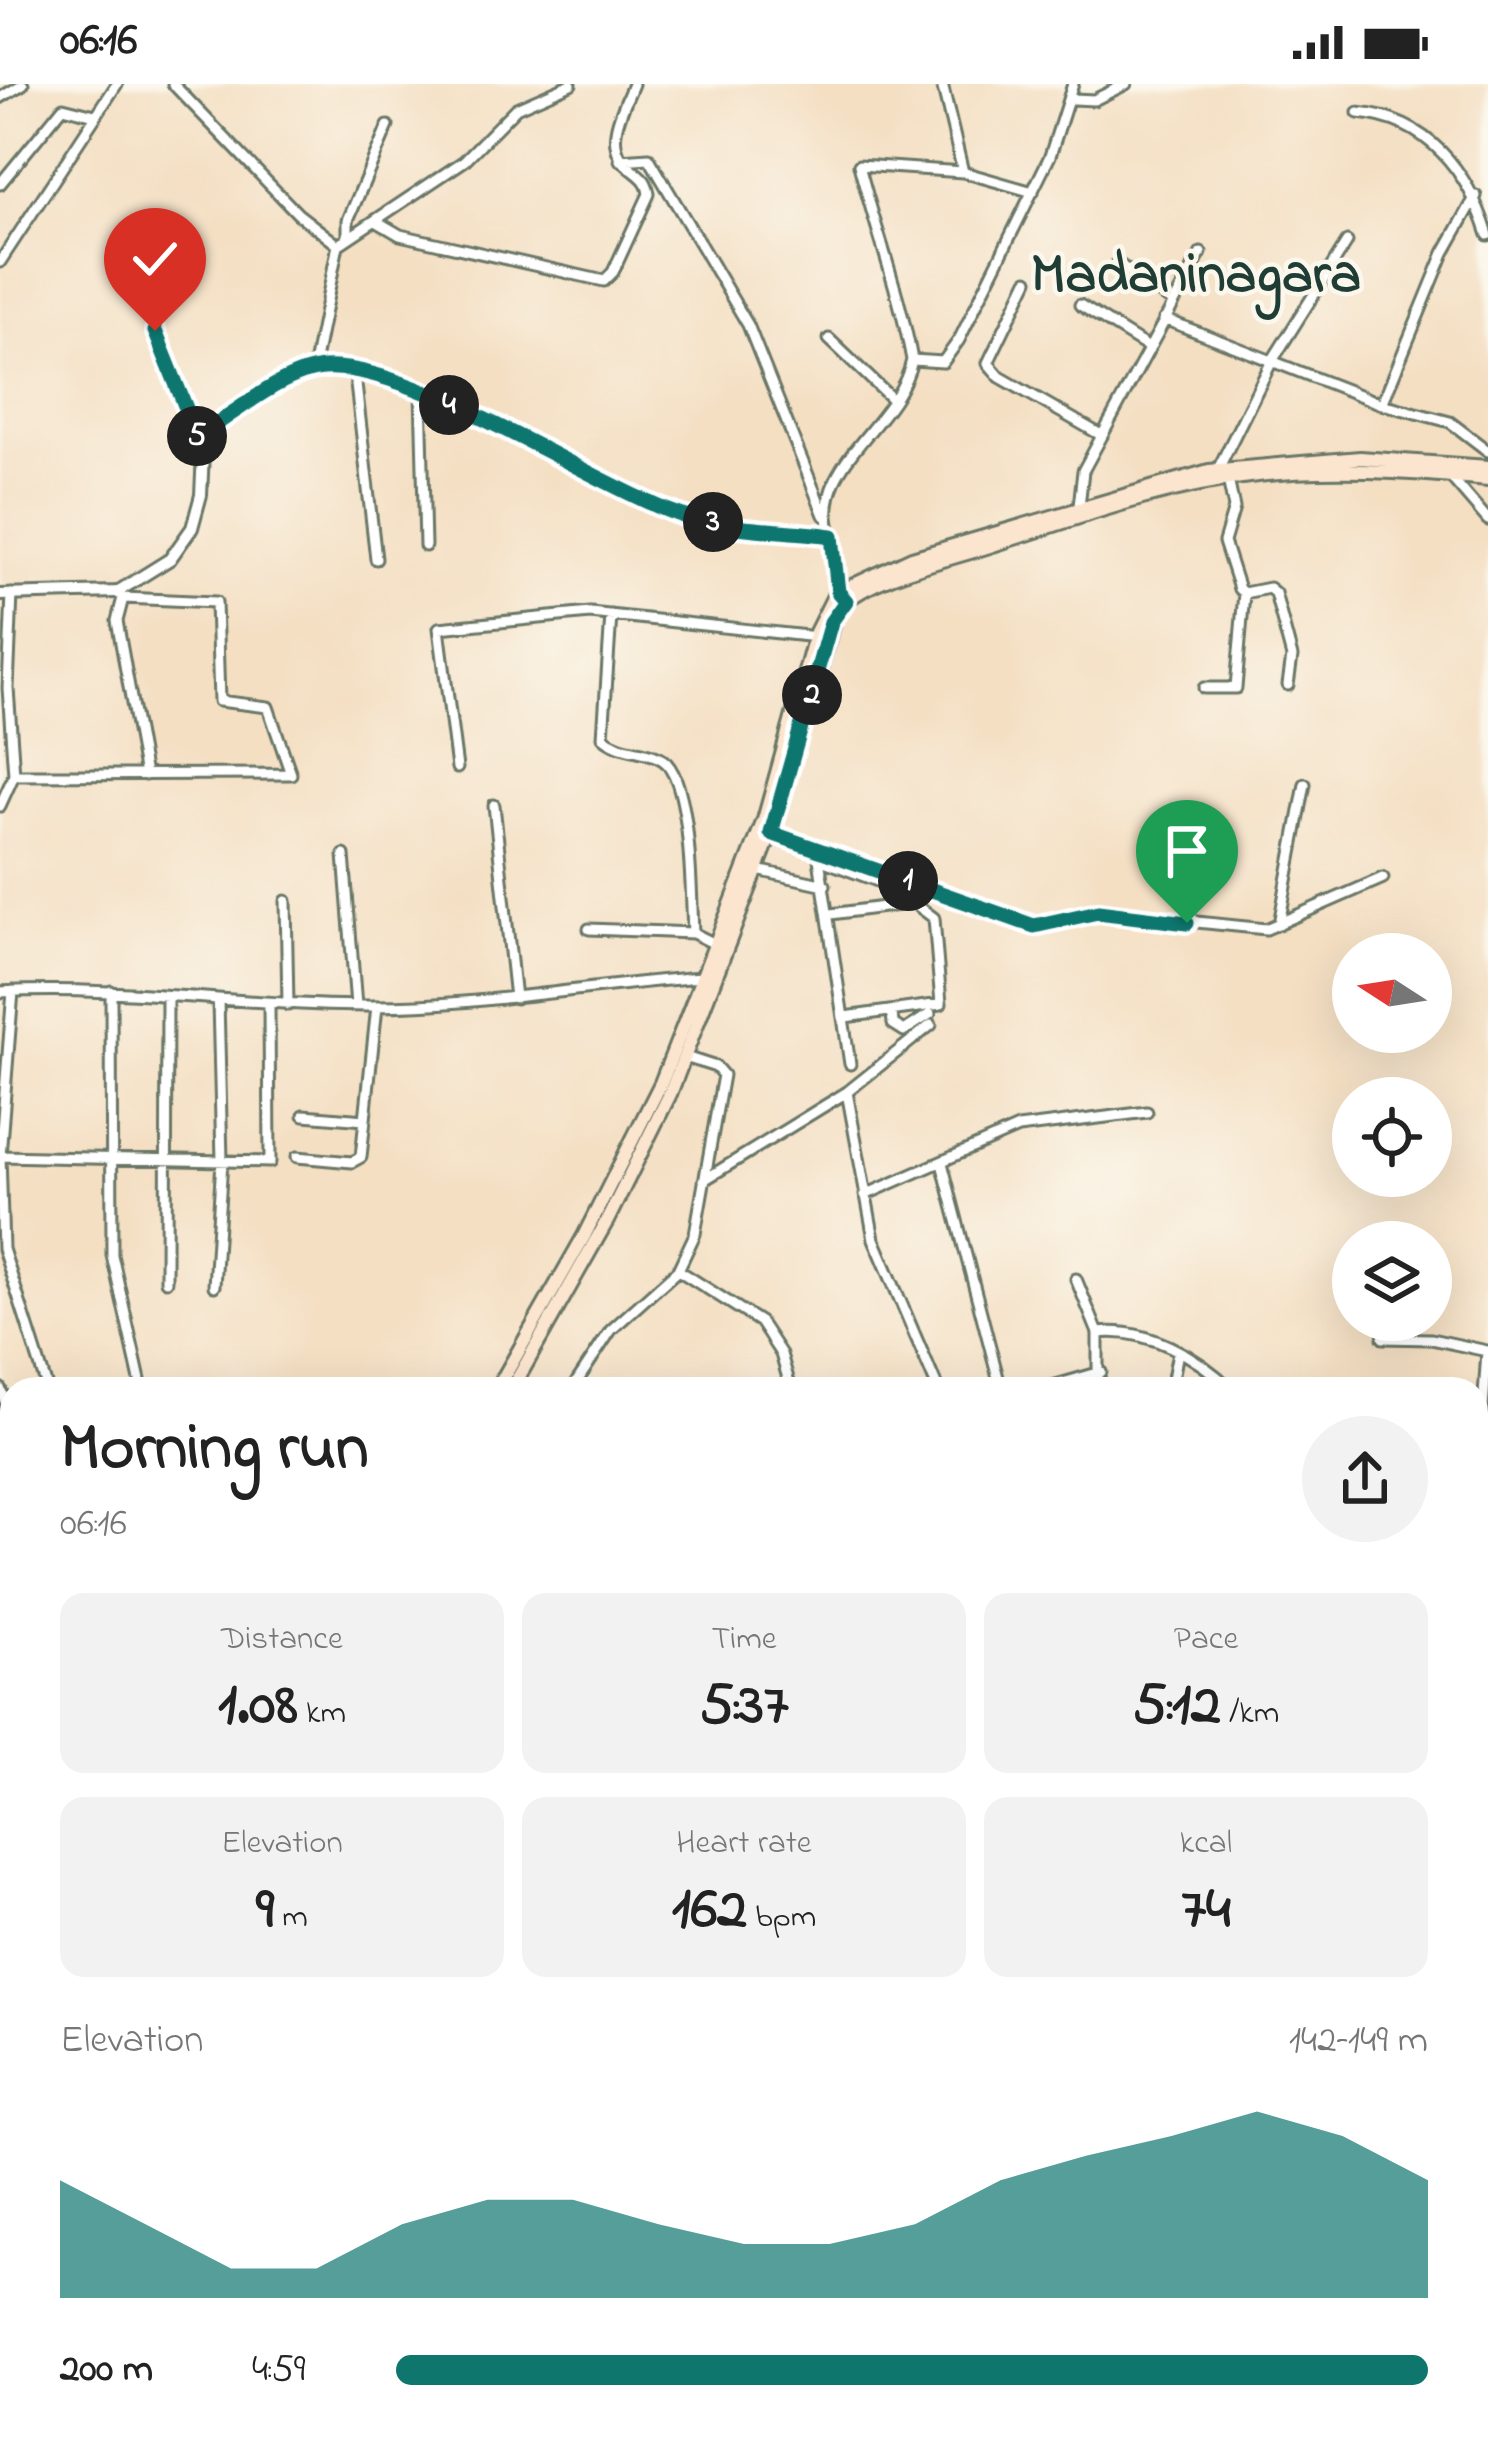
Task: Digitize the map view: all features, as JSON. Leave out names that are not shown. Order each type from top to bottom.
[{"type":"main road","points":[[504,1377],[624,1162],[688,1032],[737,904],[821,638],[842,596],[912,558],[1079,506],[1223,474],[1360,458],[1488,466]]},
{"type":"main road","points":[[842,596],[1223,474],[1353,470],[1488,479]]},
{"type":"main road","points":[[519,1377],[608,1219],[685,1057],[715,944],[757,870],[771,833],[821,638]]},
{"type":"street","points":[[0,98],[23,84]]},
{"type":"street","points":[[0,262],[116,84]]},
{"type":"street","points":[[173,84],[298,214],[338,245]]},
{"type":"street","points":[[313,370],[338,245],[464,160],[516,108],[571,84]]},
{"type":"street","points":[[376,220],[400,235],[604,281],[613,272],[650,194],[644,177],[620,160],[613,133],[633,84]]},
{"type":"street","points":[[942,84],[963,172]]},
{"type":"street","points":[[912,360],[943,362],[951,351],[1033,192],[1072,99],[1073,84]]},
{"type":"street","points":[[1072,99],[1094,100],[1126,84]]},
{"type":"street","points":[[0,184],[63,107],[95,115]]},
{"type":"street","points":[[1358,113],[1386,116],[1418,131],[1442,150],[1476,196],[1488,235]]},
{"type":"street","points":[[348,236],[348,220],[388,126]]},
{"type":"street","points":[[620,160],[649,158],[748,325],[832,536],[842,596]]},
{"type":"street","points":[[826,520],[831,481],[864,446],[912,360],[902,304],[879,244],[860,165],[963,172],[1033,192]]},
{"type":"street","points":[[1382,404],[1444,254],[1476,196]]},
{"type":"street","points":[[1204,688],[1236,688],[1244,593],[1225,549],[1234,508],[1223,474],[1272,361],[1347,242]]},
{"type":"street","points":[[1079,506],[1083,471],[1201,253]]},
{"type":"street","points":[[1117,263],[1173,302]]},
{"type":"street","points":[[1028,280],[988,362],[1000,377],[1101,435]]},
{"type":"street","points":[[1080,304],[1149,348]]},
{"type":"street","points":[[1164,319],[1382,404],[1450,422],[1488,451]]},
{"type":"street","points":[[145,775],[136,699],[117,621],[120,595],[181,548],[201,495],[200,443],[155,331]]},
{"type":"street","points":[[829,340],[893,400]]},
{"type":"street","points":[[200,443],[204,432],[313,370],[354,367],[421,392],[672,513],[832,536]]},
{"type":"street","points":[[354,367],[376,559]]},
{"type":"street","points":[[421,392],[425,546]]},
{"type":"street","points":[[1450,476],[1488,520]]},
{"type":"street","points":[[1244,593],[1269,588],[1276,593],[1292,658],[1288,685]]},
{"type":"street","points":[[0,806],[14,775],[6,594],[216,602],[219,701],[268,707],[293,766],[284,776],[14,775]]},
{"type":"street","points":[[611,615],[603,737],[614,747],[660,758],[673,769],[688,848],[693,933]]},
{"type":"street","points":[[458,769],[439,628],[611,615],[821,638]]},
{"type":"street","points":[[1279,924],[1305,784]]},
{"type":"street","points":[[494,806],[515,998]]},
{"type":"street","points":[[771,833],[1034,926],[1098,912],[1266,929],[1383,878]]},
{"type":"street","points":[[344,856],[356,1006]]},
{"type":"street","points":[[850,1064],[831,914],[819,859],[917,896]]},
{"type":"street","points":[[757,870],[825,885]]},
{"type":"street","points":[[286,901],[288,1006]]},
{"type":"street","points":[[831,914],[914,903],[932,914],[941,1004],[845,1017]]},
{"type":"street","points":[[589,929],[693,933],[715,944]]},
{"type":"street","points":[[0,992],[111,991],[269,1005],[376,1006],[515,998],[703,977]]},
{"type":"street","points":[[14,991],[0,1156],[3,1250],[44,1377]]},
{"type":"street","points":[[111,991],[112,1255],[139,1377]]},
{"type":"street","points":[[166,996],[166,1280]]},
{"type":"street","points":[[214,1286],[222,1161],[218,1000]]},
{"type":"street","points":[[0,1156],[270,1162],[269,1005]]},
{"type":"street","points":[[297,1157],[358,1160],[376,1006]]},
{"type":"street","points":[[704,1180],[847,1092],[930,1019],[904,1030],[893,1024],[892,1012]]},
{"type":"street","points":[[580,1377],[611,1330],[678,1270],[695,1234],[723,1076],[716,1067],[685,1057]]},
{"type":"street","points":[[847,1092],[874,1239],[933,1377]]},
{"type":"street","points":[[865,1195],[1018,1128],[1147,1112]]},
{"type":"street","points":[[304,1115],[365,1120]]},
{"type":"street","points":[[942,1163],[998,1377]]},
{"type":"street","points":[[678,1270],[760,1322],[781,1354],[787,1377]]},
{"type":"street","points":[[1076,1279],[1098,1333],[1100,1377]]},
{"type":"street","points":[[1098,1333],[1148,1340],[1189,1353],[1217,1377]]},
{"type":"street","points":[[1440,1341],[1487,1351],[1486,1377]]},
{"type":"street","points":[[1173,1377],[1178,1352]]},
{"type":"street","points":[[1084,1377],[1101,1372]]},
{"type":"district","name":"Madaninagara","points":[[1196,277]]},
{"type":"route","points":[[155,331],[185,416],[200,443],[204,432],[294,378],[318,368],[354,367],[421,392],[672,513],[832,536],[838,592],[846,601],[831,622],[771,833],[1034,926],[1098,912],[1187,923]]}]
